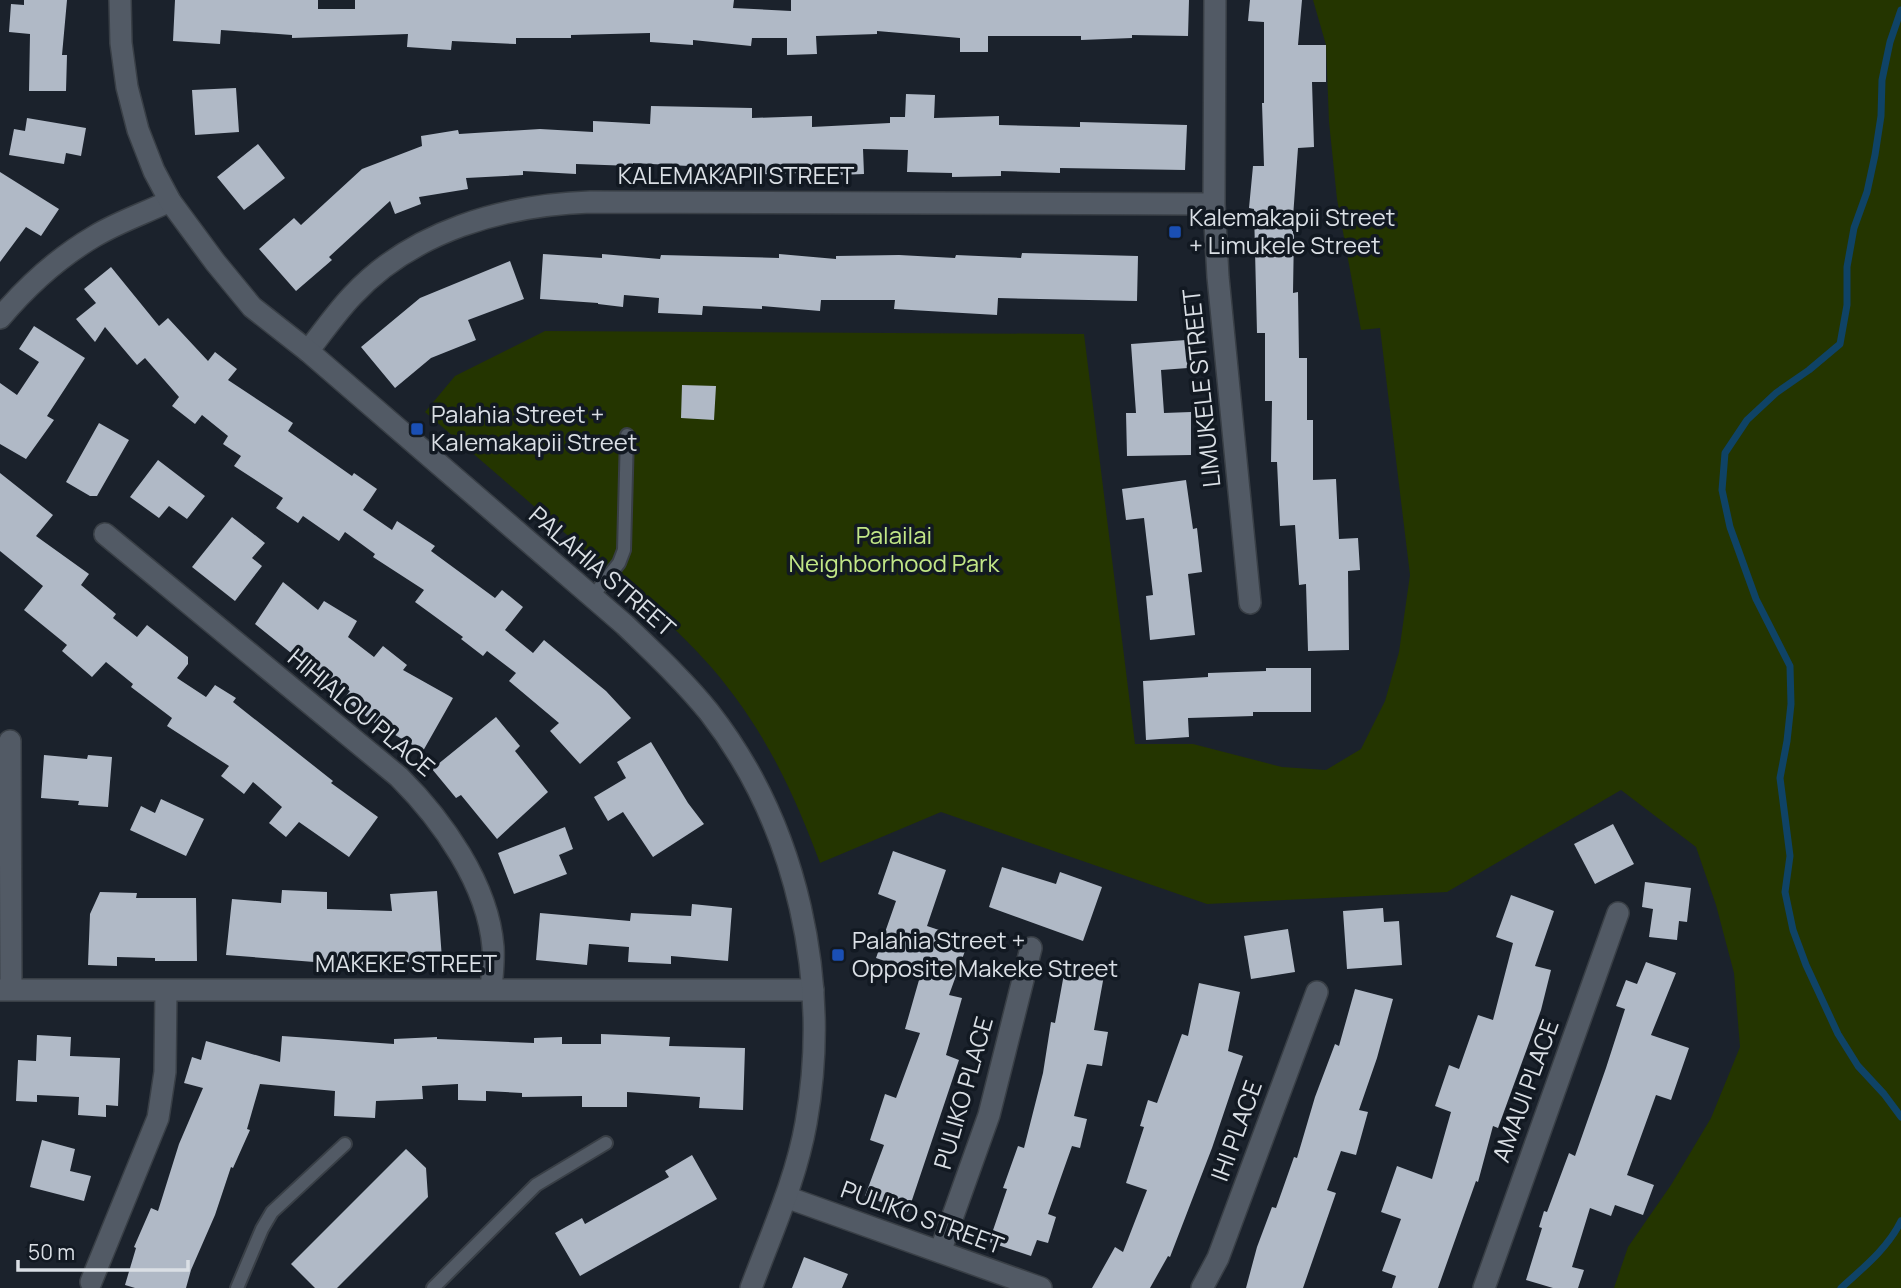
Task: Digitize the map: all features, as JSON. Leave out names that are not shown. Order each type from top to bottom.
[{"type":"street","name":"PALAHIA STREET","points":[[120,0],[121,43],[127,87],[138,130],[154,171],[170,201],[215,262],[252,307],[308,351],[670,667],[710,714],[744,766],[772,821],[793,879],[807,940],[813,990],[814,1063],[806,1124],[786,1196],[751,1288]]},
{"type":"street","name":"LIMUKELE STREET","points":[[1215,0],[1214,205],[1221,313],[1250,603]]},
{"type":"street","points":[[0,317],[40,276],[67,254],[97,235],[170,201]]},
{"type":"street","name":"KALEMAKAPII STREET","points":[[308,351],[353,295],[381,271],[412,250],[479,218],[552,203],[1214,205]]},
{"type":"street","name":"HIHIALOU PLACE","points":[[105,534],[399,777],[422,800],[443,825],[475,883],[493,946],[492,990]]},
{"type":"street","points":[[6,990],[10,741]]},
{"type":"street","name":"AMAUI PLACE","points":[[1484,1288],[1618,912]]},
{"type":"street","name":"PULIKO PLACE","points":[[940,1252],[989,1115],[1031,947]]},
{"type":"street","name":"MAKEKE STREET","points":[[6,990],[813,990]]},
{"type":"street","points":[[90,1282],[158,1118],[165,1072],[166,990]]},
{"type":"street","name":"IHI PLACE","points":[[1202,1288],[1218,1258],[1317,992]]},
{"type":"street","name":"PULIKO STREET","points":[[786,1196],[1041,1288]]},
{"type":"lane","points":[[592,597],[620,562],[624,550],[627,435]]},
{"type":"lane","points":[[433,1288],[536,1185],[606,1143]]},
{"type":"lane","points":[[237,1288],[272,1212],[345,1144]]},
{"type":"green space","name":"Palailai Neighborhood Park","points":[[1313,0],[1901,0],[1901,1288],[1614,1288],[1628,1247],[1671,1185],[1711,1118],[1740,1047],[1734,973],[1716,905],[1696,847],[1621,790],[1447,892],[1207,904],[941,812],[820,863],[803,819],[773,756],[749,716],[704,659],[651,608],[425,412],[455,376],[545,331],[1084,334],[1135,744],[1193,744],[1282,767],[1326,770],[1361,749],[1385,701],[1399,652],[1410,575],[1380,328],[1361,330],[1337,199],[1329,122],[1326,45]]},
{"type":"building","points":[[24,0],[67,0],[62,55],[67,55],[66,91],[29,91],[30,34],[9,32],[11,4],[24,5]]},
{"type":"building","points":[[175,0],[318,0],[318,9],[355,9],[355,0],[734,0],[733,8],[791,11],[791,0],[1189,0],[1188,36],[1132,35],[1132,38],[1081,40],[1081,36],[988,36],[988,52],[960,52],[960,38],[877,31],[877,34],[816,36],[817,54],[787,55],[787,38],[752,38],[751,46],[693,40],[693,45],[650,42],[650,33],[516,38],[516,44],[452,41],[451,50],[407,47],[408,34],[292,38],[292,35],[221,30],[220,44],[173,41]]},
{"type":"building","points":[[1250,0],[1302,0],[1298,45],[1326,45],[1326,82],[1312,82],[1314,147],[1298,148],[1292,231],[1293,293],[1298,292],[1299,358],[1307,358],[1307,420],[1313,420],[1313,480],[1336,479],[1339,539],[1358,538],[1360,570],[1348,571],[1349,650],[1308,651],[1306,584],[1299,585],[1295,525],[1280,526],[1277,462],[1271,462],[1272,401],[1265,401],[1265,333],[1257,333],[1254,209],[1249,208],[1253,166],[1264,166],[1264,22],[1248,21]]},
{"type":"building","points":[[236,88],[239,132],[195,135],[192,90]]},
{"type":"building","points":[[906,94],[935,95],[934,118],[999,116],[999,125],[1080,127],[1080,122],[1187,125],[1185,170],[1060,168],[1060,173],[1001,171],[1001,176],[952,177],[952,173],[907,172],[908,150],[863,149],[864,174],[838,175],[838,172],[707,176],[707,167],[633,163],[633,166],[576,164],[576,174],[523,171],[523,175],[466,178],[468,189],[419,197],[421,204],[395,214],[390,201],[329,257],[332,260],[296,291],[259,249],[294,218],[301,225],[362,169],[422,146],[421,136],[458,130],[459,134],[540,129],[593,132],[593,121],[650,124],[651,106],[752,108],[752,118],[812,116],[812,127],[890,123],[890,117],[905,117]]},
{"type":"building","points":[[27,118],[86,128],[81,156],[66,153],[64,164],[9,155],[14,129],[25,131]]},
{"type":"building","points":[[258,144],[285,178],[244,210],[217,177]]},
{"type":"building","points":[[0,172],[59,209],[41,236],[26,227],[0,262]]},
{"type":"building","points":[[1022,253],[1138,256],[1137,301],[998,298],[997,315],[894,309],[895,300],[821,300],[820,311],[762,306],[762,309],[703,306],[702,315],[658,313],[659,298],[624,295],[623,307],[540,299],[543,254],[602,258],[602,254],[660,259],[661,255],[779,258],[779,254],[836,259],[836,256],[899,255],[1021,258]]},
{"type":"building","points":[[510,261],[524,299],[468,320],[476,340],[431,358],[395,388],[361,347],[420,298]]},
{"type":"building","points":[[111,267],[159,326],[168,318],[208,361],[215,352],[237,369],[228,380],[293,423],[288,431],[352,476],[354,473],[377,489],[363,510],[392,530],[397,521],[435,546],[431,551],[495,598],[502,590],[523,607],[505,630],[533,653],[544,640],[606,691],[631,718],[580,764],[550,731],[559,723],[509,681],[516,673],[487,651],[483,656],[461,639],[463,637],[415,602],[424,590],[373,557],[375,554],[345,532],[339,541],[303,516],[298,523],[276,508],[283,498],[234,466],[241,456],[223,444],[228,436],[202,415],[195,424],[172,406],[179,397],[145,358],[137,365],[105,327],[95,342],[76,319],[96,303],[84,289]]},
{"type":"building","points":[[34,326],[85,358],[47,416],[54,420],[26,459],[0,444],[0,383],[17,395],[39,362],[19,349]]},
{"type":"building","points":[[1186,340],[1188,368],[1161,370],[1164,413],[1191,412],[1191,455],[1127,456],[1126,413],[1136,413],[1131,344]]},
{"type":"building","points":[[682,385],[716,386],[714,420],[681,418]]},
{"type":"building","points":[[99,423],[129,440],[97,496],[90,496],[66,482]]},
{"type":"building","points":[[158,460],[205,496],[187,519],[169,506],[159,518],[130,497]]},
{"type":"building","points":[[0,473],[53,515],[36,536],[89,574],[81,585],[116,614],[113,618],[137,637],[147,625],[188,657],[188,664],[177,678],[206,697],[215,685],[236,698],[233,702],[333,781],[331,783],[378,817],[349,857],[299,822],[286,837],[269,823],[282,807],[253,782],[244,794],[221,776],[229,766],[167,726],[172,718],[131,687],[133,684],[106,662],[92,677],[62,651],[67,645],[24,610],[43,586],[0,551]]},
{"type":"building","points":[[1186,480],[1193,529],[1197,528],[1202,572],[1188,574],[1195,635],[1150,640],[1146,596],[1153,595],[1144,518],[1126,520],[1122,489]]},
{"type":"building","points":[[232,517],[265,543],[252,558],[262,566],[235,601],[192,567]]},
{"type":"building","points":[[283,582],[318,610],[324,601],[357,621],[348,637],[374,657],[383,646],[407,665],[403,670],[453,698],[423,751],[376,724],[344,699],[350,691],[290,654],[255,624]]},
{"type":"building","points":[[1266,668],[1311,668],[1311,712],[1253,712],[1253,716],[1188,718],[1189,737],[1146,740],[1143,681],[1208,677],[1208,673],[1266,671]]},
{"type":"building","points":[[496,717],[520,746],[515,751],[548,792],[497,839],[461,795],[456,798],[432,769]]},
{"type":"building","points":[[651,742],[704,824],[653,857],[623,812],[608,821],[594,797],[626,778],[617,762]]},
{"type":"building","points":[[44,755],[87,759],[88,755],[112,757],[108,807],[41,798]]},
{"type":"building","points":[[161,799],[204,819],[186,856],[130,830],[141,806],[155,813]]},
{"type":"building","points":[[1613,824],[1634,864],[1595,884],[1574,844]]},
{"type":"building","points":[[565,827],[573,849],[559,855],[567,874],[514,894],[498,853]]},
{"type":"building","points":[[893,851],[946,870],[927,926],[969,940],[949,995],[962,998],[946,1055],[959,1060],[908,1212],[865,1196],[884,1145],[870,1140],[885,1094],[896,1098],[920,1033],[905,1029],[921,973],[876,958],[896,901],[878,894]]},
{"type":"building","points":[[1002,867],[1056,884],[1060,872],[1102,887],[1083,941],[989,907]]},
{"type":"building","points":[[1645,882],[1691,888],[1687,922],[1679,921],[1677,940],[1649,937],[1653,909],[1642,907]]},
{"type":"building","points":[[282,890],[327,892],[327,909],[392,911],[390,894],[437,891],[442,959],[365,966],[226,955],[232,899],[281,903]]},
{"type":"building","points":[[100,892],[137,893],[136,898],[196,898],[197,961],[117,957],[117,966],[88,965],[90,914]]},
{"type":"building","points":[[1511,895],[1554,911],[1535,966],[1551,970],[1541,1010],[1498,1128],[1493,1126],[1478,1182],[1476,1181],[1438,1288],[1392,1288],[1396,1276],[1382,1271],[1401,1219],[1381,1212],[1397,1166],[1432,1179],[1451,1112],[1435,1106],[1449,1065],[1459,1069],[1478,1015],[1493,1020],[1513,943],[1496,937]]},
{"type":"building","points":[[692,904],[732,908],[728,961],[671,956],[671,964],[628,962],[629,947],[589,944],[587,965],[536,960],[540,913],[630,921],[631,913],[691,916]]},
{"type":"building","points":[[1383,908],[1384,922],[1399,921],[1402,965],[1347,969],[1343,911]]},
{"type":"building","points":[[1288,929],[1295,972],[1251,979],[1244,936]]},
{"type":"building","points":[[1646,962],[1676,973],[1651,1035],[1689,1048],[1671,1100],[1656,1095],[1627,1175],[1654,1185],[1643,1215],[1615,1205],[1611,1216],[1590,1208],[1572,1267],[1584,1270],[1578,1288],[1553,1288],[1526,1280],[1542,1228],[1539,1227],[1544,1211],[1547,1212],[1569,1153],[1575,1156],[1606,1068],[1625,1009],[1616,1006],[1626,980],[1637,984]]},
{"type":"building","points":[[1066,963],[1105,970],[1094,1030],[1108,1032],[1102,1066],[1087,1064],[1074,1116],[1087,1119],[1080,1148],[1072,1146],[1048,1214],[1056,1217],[1048,1243],[1037,1240],[1031,1256],[989,1242],[1007,1189],[1003,1188],[1018,1146],[1024,1148],[1043,1073],[1051,1022],[1055,1023]]},
{"type":"building","points":[[1199,983],[1240,992],[1228,1051],[1243,1056],[1212,1148],[1170,1257],[1168,1256],[1150,1288],[1092,1288],[1115,1247],[1123,1252],[1147,1190],[1126,1183],[1144,1127],[1140,1126],[1148,1100],[1157,1103],[1182,1034],[1188,1036]]},
{"type":"building","points":[[1355,989],[1393,999],[1359,1110],[1368,1112],[1356,1155],[1341,1151],[1327,1190],[1336,1193],[1303,1288],[1246,1288],[1272,1207],[1276,1208],[1294,1157],[1297,1158],[1315,1097],[1335,1044],[1339,1046]]},
{"type":"building","points":[[601,1034],[670,1037],[669,1046],[745,1048],[743,1110],[699,1108],[700,1097],[627,1092],[627,1107],[582,1107],[582,1096],[522,1097],[522,1093],[486,1091],[486,1101],[458,1100],[458,1084],[422,1086],[423,1099],[376,1101],[375,1118],[334,1116],[335,1091],[260,1084],[247,1129],[250,1130],[233,1168],[231,1167],[186,1288],[135,1288],[125,1285],[136,1248],[134,1247],[151,1208],[158,1211],[179,1144],[203,1088],[184,1083],[192,1057],[201,1060],[206,1041],[280,1062],[282,1036],[394,1044],[394,1039],[437,1037],[534,1043],[534,1038],[562,1037],[562,1044],[601,1044]]},
{"type":"building","points":[[37,1035],[71,1037],[70,1056],[120,1058],[118,1106],[106,1105],[106,1117],[78,1115],[79,1097],[37,1095],[37,1102],[16,1101],[18,1060],[36,1061]]},
{"type":"building","points":[[42,1140],[75,1149],[70,1171],[91,1176],[84,1201],[30,1187]]},
{"type":"building","points":[[406,1149],[426,1168],[428,1197],[337,1288],[315,1288],[291,1264]]},
{"type":"building","points":[[692,1155],[717,1199],[580,1276],[555,1233],[582,1218],[585,1224],[669,1177],[665,1171]]},
{"type":"building","points":[[804,1257],[848,1274],[842,1288],[792,1288]]},
{"type":"waterway","points":[[1901,10],[1890,42],[1882,80],[1881,116],[1875,155],[1867,192],[1854,228],[1847,267],[1847,305],[1840,344],[1776,393],[1747,420],[1725,453],[1722,490],[1730,527],[1756,599],[1790,666],[1791,704],[1780,778],[1790,856],[1785,892],[1793,930],[1838,1034],[1858,1066],[1901,1117]]},
{"type":"waterway","points":[[1841,1288],[1882,1249],[1901,1221]]},
{"type":"place","name":"Kalemakapii Street + Limukele Street","points":[[1175,232]]},
{"type":"place","name":"Palahia Street + Kalemakapii Street","points":[[417,429]]},
{"type":"place","name":"Palahia Street + Opposite Makeke Street","points":[[838,955]]}]
